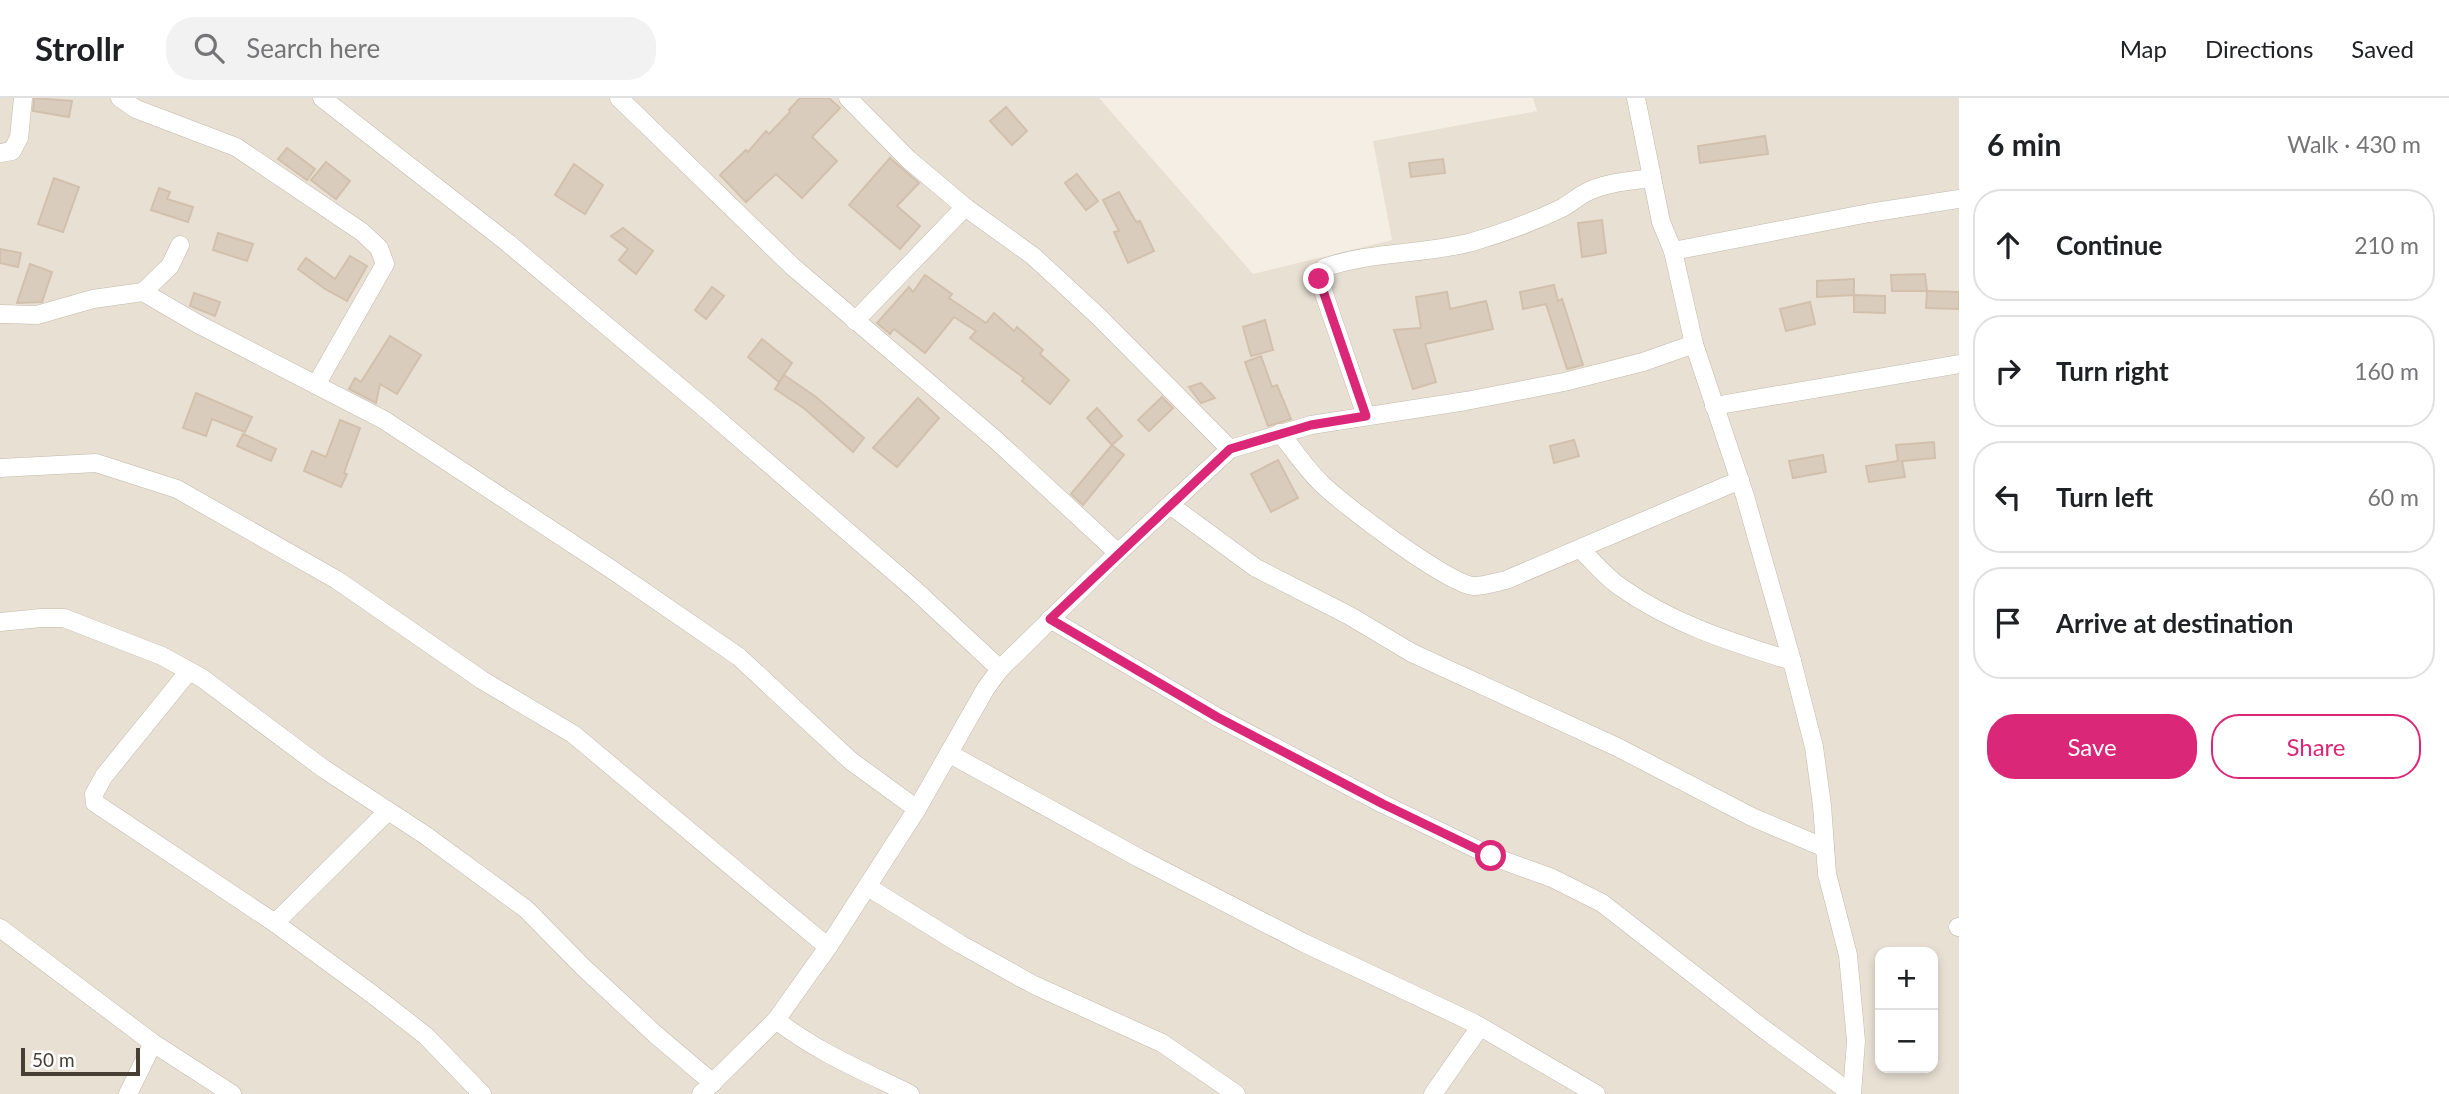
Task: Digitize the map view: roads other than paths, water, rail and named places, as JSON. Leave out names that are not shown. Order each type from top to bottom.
[{"type":"street","points":[[0,153],[12,151],[17,145],[23,98]]},
{"type":"street","points":[[120,98],[136,109],[236,147],[362,232],[379,248],[385,264],[316,385]]},
{"type":"street","points":[[322,98],[582,304],[914,589],[1000,669]]},
{"type":"street","points":[[620,98],[792,266],[997,441],[1118,553]]},
{"type":"street","points":[[848,98],[908,159],[965,207],[1032,256],[1070,290],[1230,449]]},
{"type":"street","points":[[1050,619],[1217,717],[1383,804],[1491,856],[1552,878],[1602,903],[1852,1094],[1856,1041],[1848,955],[1827,874],[1814,747],[1740,480],[1694,344],[1674,251],[1661,222],[1636,98]]},
{"type":"street","points":[[1366,416],[1319,279],[1324,268],[1343,261],[1424,252],[1469,242],[1526,225],[1566,206],[1589,191],[1652,178]]},
{"type":"street","points":[[1674,251],[1869,213],[1959,199]]},
{"type":"street","points":[[855,321],[965,207]]},
{"type":"street","points":[[0,314],[37,315],[93,299],[143,292],[170,266],[180,245]]},
{"type":"street","points":[[143,292],[198,324],[384,420],[611,569],[739,657],[851,761],[917,809]]},
{"type":"street","points":[[0,622],[64,618],[162,656],[202,678],[324,769],[480,874],[526,909],[707,1088],[776,1020],[828,947],[917,809],[986,688],[1000,669],[1118,553],[1230,449],[1311,425],[1466,401],[1564,382],[1643,362],[1694,344]]},
{"type":"street","points":[[1714,405],[1959,364]]},
{"type":"street","points":[[1280,433],[1322,484],[1353,509],[1418,557],[1450,577],[1472,586],[1506,580],[1740,480]]},
{"type":"street","points":[[0,468],[96,463],[177,489],[337,580],[482,680],[573,734],[828,947]]},
{"type":"street","points":[[1170,505],[1256,568],[1412,653],[1617,747],[1752,817],[1825,848]]},
{"type":"street","points":[[1580,549],[1617,585],[1648,605],[1707,635],[1792,661]]},
{"type":"street","points":[[189,671],[104,776],[94,794],[95,803],[275,923],[426,1036],[482,1094]]},
{"type":"street","points":[[950,754],[1139,858],[1304,943],[1480,1027],[1596,1094]]},
{"type":"street","points":[[275,923],[388,811]]},
{"type":"street","points":[[868,887],[960,944],[1034,985],[1162,1043],[1236,1094]]},
{"type":"street","points":[[3,937],[153,1043],[232,1094]]},
{"type":"street","points":[[776,1020],[829,1055],[909,1094]]},
{"type":"street","points":[[1433,1094],[1480,1027]]},
{"type":"street","points":[[128,1094],[153,1043]]}]
